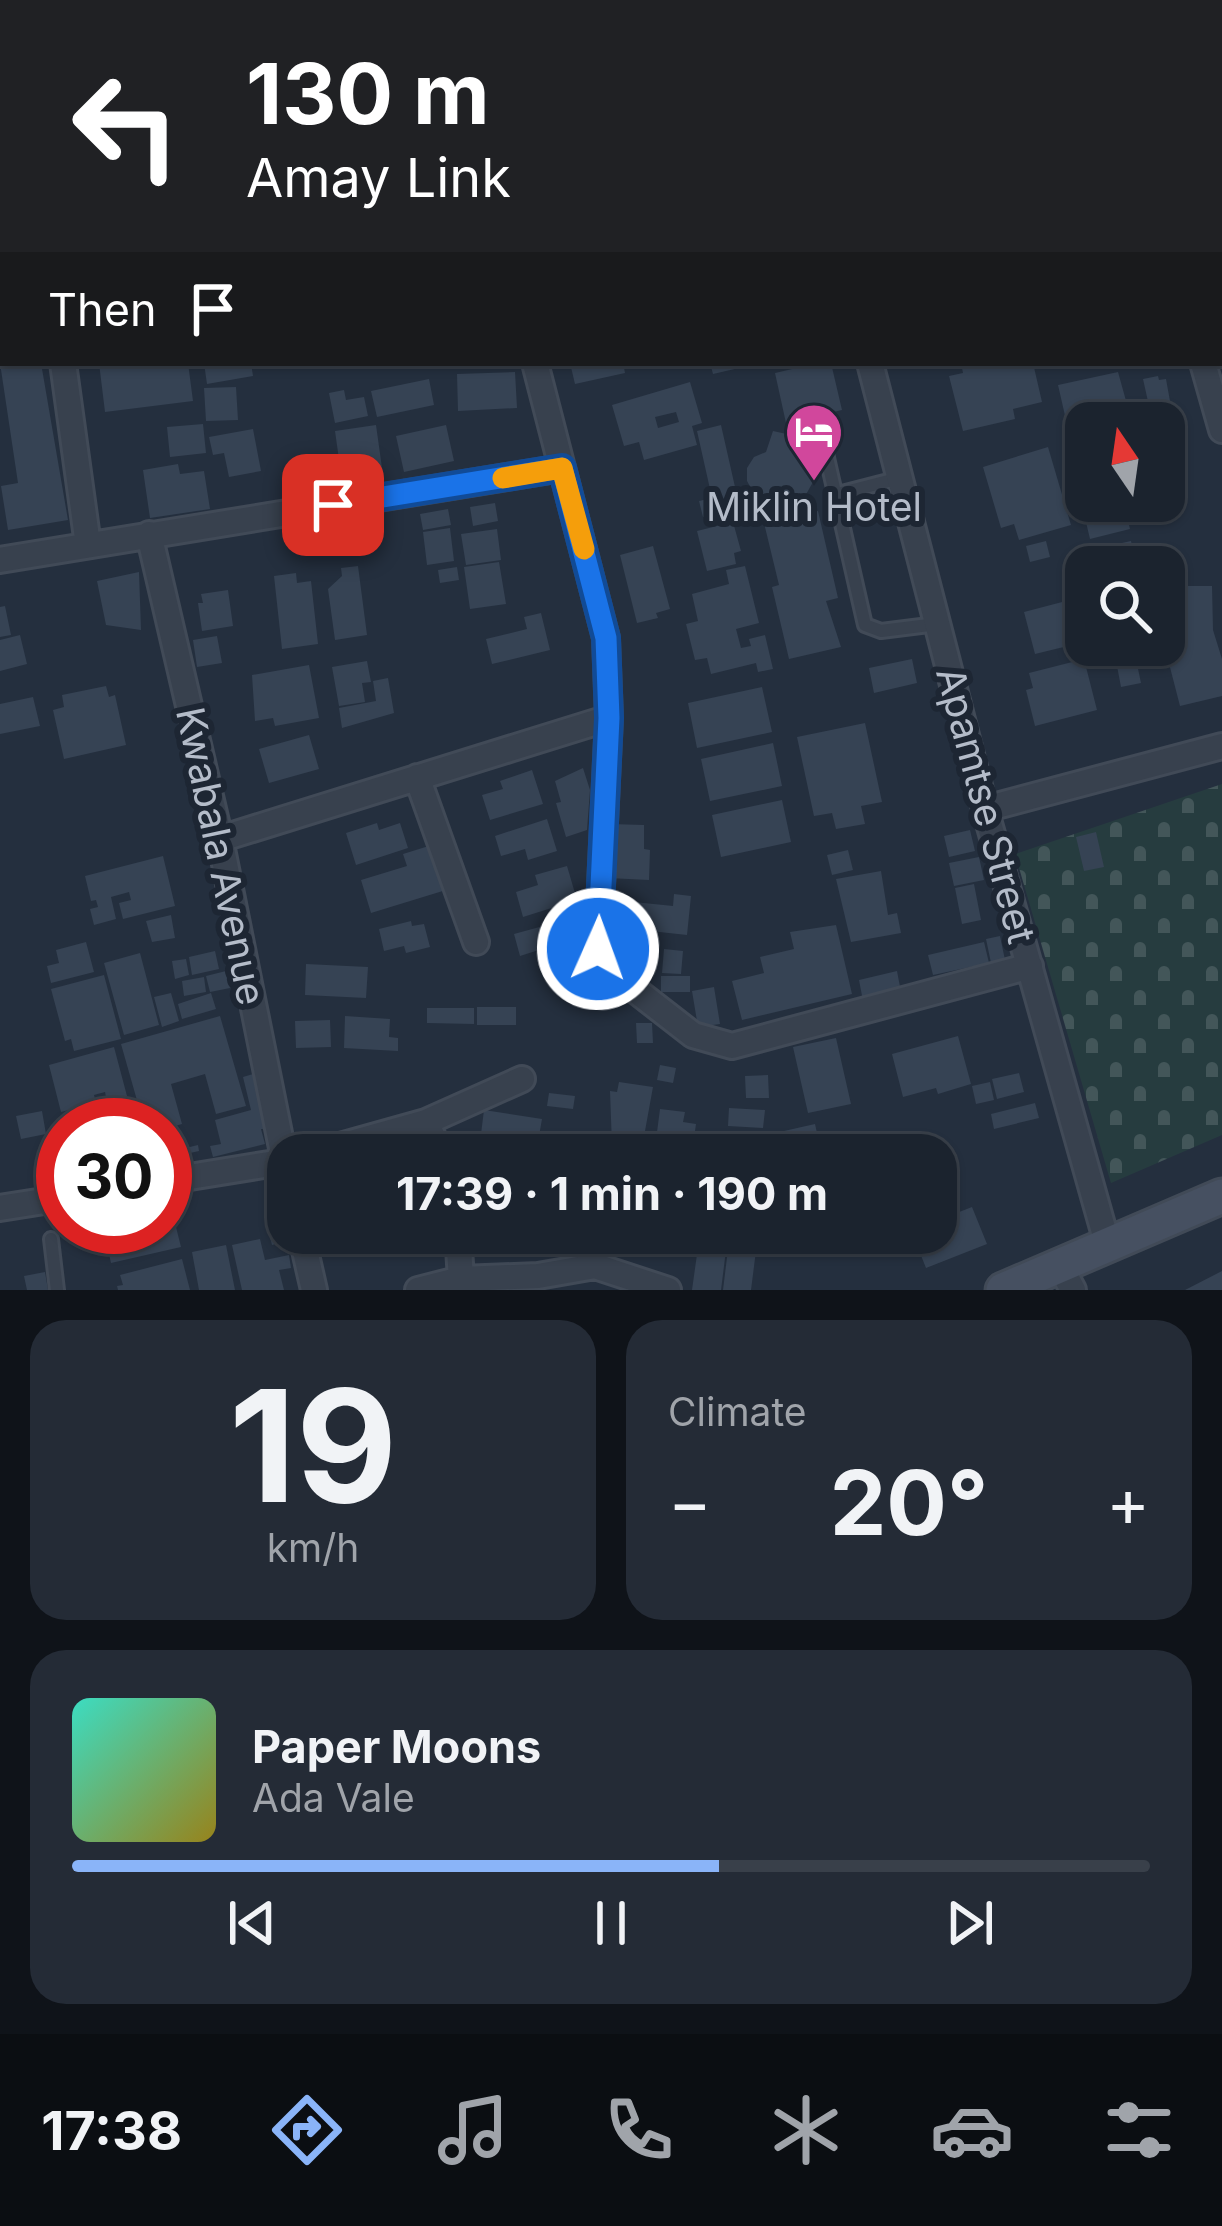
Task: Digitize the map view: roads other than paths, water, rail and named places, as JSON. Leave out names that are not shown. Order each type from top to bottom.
[{"type":"main road","points":[[1003,1290],[1066,1278],[1108,1246],[1222,1196]]},
{"type":"street","points":[[63,366],[88,545]]},
{"type":"street","points":[[536,366],[606,638],[609,718],[598,949],[603,964],[693,1035],[732,1046],[1030,966]]},
{"type":"street","name":"Apamtse Street","points":[[871,366],[985,809],[1108,1246]]},
{"type":"street","points":[[1205,366],[1222,430]]},
{"type":"street","points":[[0,560],[562,468]]},
{"type":"street","name":"Kwabala Avenue","points":[[149,535],[285,1134]]},
{"type":"street","points":[[220,839],[609,718]]},
{"type":"street","points":[[985,809],[1222,746]]},
{"type":"street","points":[[417,778],[476,942]]},
{"type":"street","points":[[388,1134],[522,1079]]},
{"type":"street","points":[[426,1122],[431,1134]]},
{"type":"street","points":[[192,1177],[267,1167]]},
{"type":"street","points":[[0,1208],[36,1202]]},
{"type":"street","points":[[306,1254],[314,1290]]},
{"type":"street","points":[[459,1254],[461,1280]]},
{"type":"street","points":[[418,1290],[461,1280],[538,1276],[595,1266],[668,1290]]},
{"type":"lane","points":[[823,440],[865,625],[881,631],[938,624]]},
{"type":"lane","points":[[835,495],[900,478]]},
{"type":"lane","points":[[53,1254],[57,1290]]},
{"type":"place","name":"Miklin Hotel","points":[[814,483]]}]
